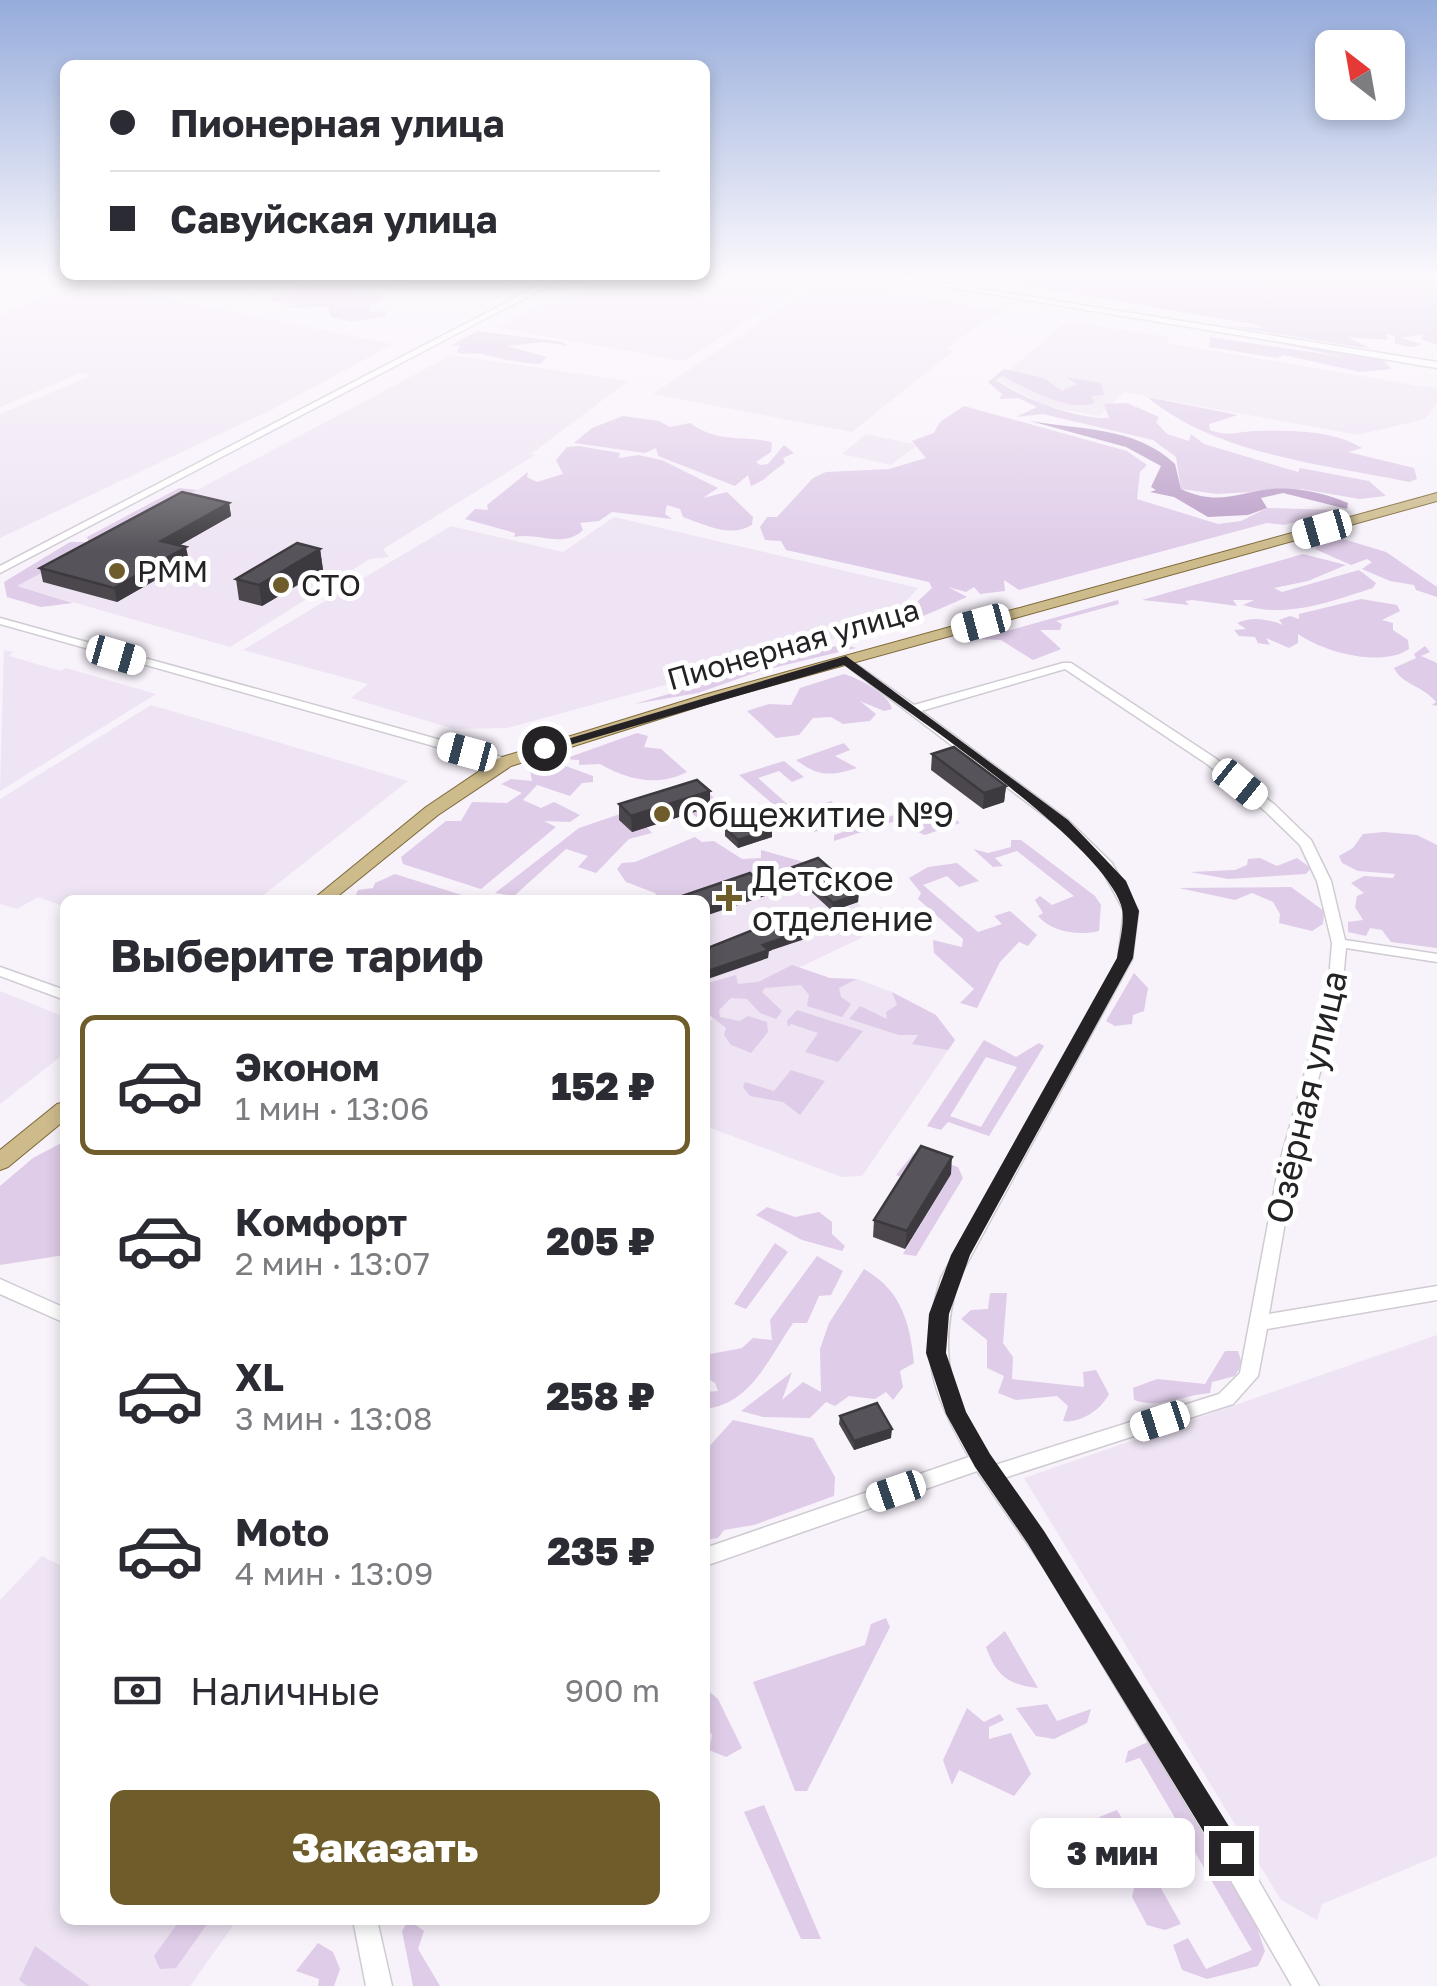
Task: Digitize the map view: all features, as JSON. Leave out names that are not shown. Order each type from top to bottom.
[{"type":"main road","name":"Пионерная улица","points":[[327,895],[443,802],[505,762],[846,660],[1437,497]]},
{"type":"main road","points":[[0,1162],[60,1113]]},
{"type":"street","points":[[0,570],[390,367]]},
{"type":"street","points":[[0,621],[505,762]]},
{"type":"street","points":[[846,660],[1063,823],[1108,866],[1131,911],[1125,958],[972,1233],[939,1314],[936,1353],[943,1383],[987,1467],[1231,1853],[1306,1986]]},
{"type":"street","name":"Озёрная улица","points":[[710,1555],[987,1467],[1226,1399],[1249,1376],[1287,1165],[1328,1028],[1339,943],[1320,866],[1306,844],[1211,760],[1067,665],[913,709]]},
{"type":"street","points":[[1339,943],[1437,958]]},
{"type":"street","points":[[0,971],[60,993]]},
{"type":"street","points":[[0,1286],[60,1314]]},
{"type":"street","points":[[1259,1322],[1437,1293]]},
{"type":"street","points":[[365,1925],[379,1986]]},
{"type":"shaded area","points":[[0,367],[351,367],[273,409],[0,538],[0,414],[91,376],[81,373],[0,407]]},
{"type":"shaded area","points":[[430,367],[531,367],[628,381],[531,454],[535,455],[383,549],[389,557],[370,559],[230,647],[16,586]]},
{"type":"shaded area","points":[[694,367],[933,367],[852,432],[653,394]]},
{"type":"shaded area","points":[[1014,367],[1306,367],[1437,389],[1437,404],[1425,419],[1358,435],[1124,392],[1099,416],[1044,406],[998,380]]},
{"type":"shaded area","points":[[1336,367],[1391,369],[1360,372]]},
{"type":"shaded area","points":[[1004,369],[1044,378],[1062,391],[1077,384],[1066,377],[1101,383],[1104,395],[1091,396],[1095,402],[1075,405],[1049,398],[1003,376],[996,380],[1050,406],[1109,418],[1104,404],[1127,403],[1159,417],[1156,422],[1167,434],[1189,441],[1191,434],[1204,444],[1298,472],[1300,468],[1369,481],[1386,496],[1360,499],[1301,489],[1217,494],[1181,489],[1176,457],[1153,440],[1043,414],[1016,417],[1037,407],[1018,398],[999,399],[1002,394],[988,382]]},
{"type":"shaded area","points":[[1147,397],[1238,415],[1209,424],[1210,430],[1216,432],[1325,434],[1362,448],[1348,452],[1414,468],[1417,479],[1409,482],[1238,445],[1175,417]]},
{"type":"shaded area","points":[[964,406],[1127,451],[1147,465],[1140,472],[1137,499],[1218,524],[1241,521],[1267,508],[1340,510],[1284,525],[1267,523],[1019,590],[1004,580],[1005,591],[980,594],[974,587],[966,592],[948,587],[967,597],[914,620],[907,632],[902,616],[932,588],[929,582],[786,550],[781,541],[765,540],[760,527],[767,517],[777,517],[813,478],[826,472],[889,469],[926,458],[912,441],[934,433],[940,422]]},
{"type":"shaded area","points":[[623,416],[659,421],[670,427],[690,423],[719,436],[772,442],[771,452],[756,462],[760,465],[768,464],[784,445],[794,453],[783,458],[785,463],[760,481],[751,486],[748,475],[735,486],[658,456],[656,448],[645,453],[574,443],[592,428]]},
{"type":"shaded area","points":[[1030,421],[1106,432],[1142,443],[1175,464],[1181,489],[1194,494],[1217,498],[1291,489],[1339,499],[1348,503],[1347,509],[1283,493],[1261,498],[1267,508],[1248,515],[1208,517],[1174,497],[1150,492],[1156,490],[1151,487],[1161,466],[1126,447]]},
{"type":"shaded area","points":[[866,434],[918,445],[891,465],[842,454]]},
{"type":"shaded area","points":[[567,447],[620,453],[619,458],[638,455],[662,460],[718,488],[703,498],[727,492],[753,517],[752,525],[744,529],[718,529],[683,517],[680,509],[667,505],[665,514],[672,519],[612,512],[599,521],[580,523],[583,530],[576,536],[559,539],[514,537],[515,533],[465,519],[475,509],[488,510],[487,505],[528,472],[527,477],[537,482],[563,474],[556,460]]},
{"type":"shaded area","points":[[179,488],[197,490],[17,586],[73,603],[41,607],[7,597],[4,582],[70,542],[89,542],[87,537]]},
{"type":"shaded area","points":[[614,517],[918,588],[885,625],[507,728],[454,729],[351,698],[368,684],[243,650],[451,526],[563,552]]},
{"type":"shaded area","points":[[1340,538],[1386,552],[1437,587],[1437,597],[1416,590],[1414,585],[1390,581],[1362,569],[1372,562],[1367,559],[1351,565],[1315,549],[1319,543]]},
{"type":"shaded area","points":[[1303,554],[1346,565],[1308,581],[1274,588],[1282,592],[1359,570],[1376,583],[1373,588],[1341,598],[1292,609],[1243,605],[1254,600],[1233,600],[1237,606],[1192,600],[1185,601],[1189,605],[1142,600]]},
{"type":"shaded area","points":[[1361,599],[1397,605],[1400,611],[1382,620],[1393,623],[1393,630],[1408,640],[1409,649],[1397,655],[1368,657],[1337,652],[1298,634],[1298,643],[1289,648],[1266,638],[1270,645],[1258,643],[1255,637],[1239,636],[1234,630],[1246,629],[1237,623],[1260,619],[1283,625],[1279,620],[1290,616],[1299,619],[1299,614]]},
{"type":"shaded area","points":[[1118,600],[1119,604],[1056,621],[1062,624],[1060,630],[1040,630],[1061,649],[1033,660],[1001,640],[979,639]]},
{"type":"shaded area","points":[[843,644],[856,648],[760,671],[698,693],[634,704]]},
{"type":"shaded area","points":[[1425,646],[1430,652],[1421,656],[1437,663],[1437,706],[1394,668],[1416,658],[1414,654]]},
{"type":"shaded area","points":[[4,650],[13,652],[9,656],[60,671],[66,668],[156,694],[0,791]]},
{"type":"shaded area","points":[[844,674],[880,693],[892,709],[884,711],[860,701],[876,714],[870,721],[843,724],[831,717],[813,718],[799,735],[776,738],[747,711],[769,704],[791,705],[800,688]]},
{"type":"shaded area","points":[[151,705],[408,781],[263,895],[60,895],[60,905],[38,897],[17,909],[0,904],[0,799]]},
{"type":"shaded area","points":[[637,733],[648,736],[644,747],[661,749],[687,772],[643,780],[600,764],[579,765],[579,760],[564,759]]},
{"type":"shaded area","points":[[844,743],[850,750],[835,756],[857,768],[825,773],[796,760]]},
{"type":"shaded area","points":[[552,761],[593,776],[593,782],[582,783],[570,796],[537,785],[523,800],[541,808],[554,802],[580,815],[570,822],[544,821],[556,827],[481,889],[403,864],[401,857],[446,821],[461,821],[472,802],[507,803],[522,793],[501,784],[511,779],[532,781],[530,770],[543,768]]},
{"type":"shaded area","points":[[784,761],[804,777],[792,782],[779,771],[758,778],[804,819],[825,812],[819,805],[831,801],[845,814],[842,823],[814,832],[803,830],[739,775]]},
{"type":"shaded area","points":[[702,786],[726,810],[698,818],[691,813],[709,806],[620,819],[631,831],[647,827],[652,833],[629,839],[596,873],[578,867],[588,856],[566,849],[515,895],[495,893],[579,828]]},
{"type":"shaded area","points":[[933,802],[960,823],[925,835],[918,832],[925,828],[911,816],[834,841],[834,835]]},
{"type":"shaded area","points":[[1363,834],[1417,835],[1437,845],[1437,948],[1391,942],[1382,930],[1370,928],[1366,936],[1348,932],[1348,922],[1363,920],[1355,907],[1357,896],[1364,893],[1351,883],[1364,876],[1393,878],[1395,874],[1358,871],[1342,863],[1339,856],[1353,848]]},
{"type":"shaded area","points":[[695,837],[702,842],[714,841],[742,859],[761,858],[761,850],[818,866],[771,879],[762,875],[708,895],[656,895],[626,882],[617,869],[622,863],[635,862]]},
{"type":"shaded area","points":[[1011,840],[1021,840],[1095,896],[1101,905],[1099,931],[1083,933],[1050,926],[1038,916],[1043,913],[1035,900],[1040,896],[1052,905],[1074,896],[1017,851],[995,858],[1003,866],[993,867],[973,849],[988,853],[1011,847]]},
{"type":"shaded area","points":[[1260,858],[1277,866],[1297,858],[1311,868],[1306,874],[1228,879],[1190,872],[1235,870],[1247,865],[1248,859]]},
{"type":"shaded area","points":[[773,861],[818,866],[878,922],[861,938],[794,970],[836,986],[857,979],[892,992],[955,1040],[862,1176],[842,1177],[710,1128],[710,1021],[719,1011],[710,1002],[710,895],[675,895]]},
{"type":"shaded area","points":[[957,863],[979,881],[959,887],[947,876],[923,885],[978,932],[1002,924],[994,916],[1010,911],[1037,935],[1028,946],[1019,942],[1000,962],[977,1008],[960,1003],[974,989],[934,953],[933,940],[962,947],[963,939],[918,899],[921,893],[909,878],[928,867]]},
{"type":"shaded area","points":[[395,874],[462,895],[356,895],[358,890],[373,888],[375,883]]},
{"type":"shaded area","points":[[1291,887],[1324,911],[1323,924],[1312,931],[1279,923],[1280,914],[1273,902],[1252,893],[1235,900],[1179,888]]},
{"type":"shaded area","points":[[792,965],[830,978],[857,979],[839,988],[841,997],[851,1004],[842,1017],[807,1006],[809,995],[801,985],[765,988],[762,992],[782,1011],[776,1019],[760,1013],[747,999],[731,998],[719,1010],[720,1017],[740,1021],[748,1016],[767,1022],[768,1032],[751,1053],[731,1045],[724,1035],[726,1028],[710,1016],[710,983],[736,975],[738,984],[758,982]]},
{"type":"shaded area","points":[[1134,973],[1148,988],[1144,1011],[1133,1015],[1132,1024],[1115,1026],[1106,1021]]},
{"type":"shaded area","points":[[0,991],[60,1015],[60,1057],[0,1104]]},
{"type":"shaded area","points":[[892,992],[936,1015],[955,1040],[948,1050],[912,1044],[918,1035],[899,1035],[849,1019],[860,1006],[887,1019],[886,1012],[897,1005]]},
{"type":"shaded area","points":[[797,1010],[863,1031],[838,1062],[805,1052],[818,1033],[791,1024],[788,1027],[787,1021]]},
{"type":"shaded area","points":[[984,1040],[1016,1057],[1039,1043],[1044,1046],[989,1136],[948,1122],[941,1130],[927,1126]],"holes":[[[986,1057],[1017,1067],[981,1127],[950,1116]]]},
{"type":"shaded area","points":[[791,1070],[825,1081],[800,1115],[783,1102],[750,1096],[743,1087],[745,1082],[774,1091]]},
{"type":"shaded area","points":[[60,1144],[60,1256],[0,1265],[0,1186],[33,1158]]},
{"type":"shaded area","points":[[914,1153],[958,1167],[963,1178],[916,1256],[903,1254],[950,1174],[909,1180],[896,1175]]},
{"type":"shaded area","points":[[767,1207],[795,1217],[819,1212],[832,1222],[832,1234],[845,1246],[842,1251],[802,1240],[756,1215]]},
{"type":"shaded area","points":[[775,1243],[788,1252],[746,1309],[734,1304]]},
{"type":"shaded area","points":[[817,1256],[843,1271],[831,1295],[819,1296],[807,1323],[793,1323],[747,1389],[710,1408],[710,1392],[718,1391],[710,1380],[710,1354],[742,1348],[753,1338],[772,1340],[770,1320]]},
{"type":"shaded area","points":[[864,1269],[895,1298],[910,1335],[914,1363],[900,1371],[903,1387],[893,1400],[886,1392],[875,1399],[849,1396],[835,1406],[826,1402],[810,1418],[763,1417],[741,1411],[792,1372],[782,1400],[803,1382],[821,1392],[820,1349],[829,1323]]},
{"type":"shaded area","points":[[990,1293],[1007,1293],[1003,1343],[1013,1357],[1012,1379],[1084,1387],[1083,1372],[1096,1370],[1109,1394],[1101,1405],[1083,1418],[1063,1421],[1068,1406],[1057,1396],[1016,1400],[998,1393],[1004,1376],[987,1368],[987,1340],[961,1319],[971,1310],[988,1309]]},
{"type":"shaded area","points":[[1437,1335],[1437,1856],[1322,1904],[1317,1920],[1281,1900],[1024,1478]]},
{"type":"shaded area","points":[[1225,1351],[1238,1351],[1242,1364],[1235,1376],[1212,1382],[1210,1393],[1163,1403],[1134,1400],[1133,1388],[1157,1379],[1205,1384]]},
{"type":"shaded area","points":[[733,1420],[813,1438],[835,1477],[834,1496],[754,1525],[724,1530],[718,1538],[710,1539],[710,1445]]},
{"type":"shaded area","points":[[42,1556],[60,1565],[60,1925],[233,1925],[190,1986],[0,1986],[0,1600]]},
{"type":"shaded area","points":[[886,1618],[890,1627],[807,1791],[795,1791],[753,1682],[865,1645],[871,1624]]},
{"type":"shaded area","points":[[1005,1631],[1038,1688],[1011,1681],[994,1665],[986,1647]]},
{"type":"shaded area","points":[[710,1692],[718,1699],[742,1748],[726,1757],[710,1750]]},
{"type":"shaded area","points":[[1047,1704],[1057,1721],[1091,1709],[1087,1723],[1054,1739],[1036,1736],[1016,1708]]},
{"type":"shaded area","points":[[967,1708],[984,1722],[1000,1714],[1004,1720],[989,1727],[989,1739],[1011,1733],[1031,1774],[1014,1796],[959,1770],[952,1785],[943,1760]]},
{"type":"shaded area","points":[[1148,1742],[1256,1925],[1265,1951],[1258,1966],[1207,1979],[1182,1970],[1173,1945],[1188,1938],[1206,1969],[1252,1950],[1140,1758],[1125,1763],[1128,1751]]},
{"type":"shaded area","points":[[764,1805],[821,1939],[801,1939],[744,1812]]},
{"type":"shaded area","points":[[1117,1810],[1145,1859],[1128,1866],[1099,1817]]},
{"type":"shaded area","points":[[1153,1874],[1181,1924],[1165,1930],[1147,1925],[1132,1897],[1136,1880]]},
{"type":"shaded area","points":[[176,1925],[206,1925],[176,1968],[160,1969],[154,1956]]},
{"type":"shaded area","points":[[406,1925],[416,1925],[424,1931],[418,1949],[440,1986],[413,1986],[402,1931]]},
{"type":"shaded area","points":[[318,1943],[333,1952],[340,1969],[334,1986],[318,1986],[319,1979],[296,1971]]},
{"type":"shaded area","points":[[35,1946],[90,1986],[27,1986],[19,1980]]},
{"type":"building","points":[[182,492],[229,503],[161,541],[186,547],[114,588],[40,568]]},
{"type":"building","points":[[297,543],[320,549],[259,585],[236,579]]},
{"type":"building","points":[[954,747],[1006,786],[984,793],[932,754]]},
{"type":"building","points":[[697,780],[710,791],[631,816],[619,804]]},
{"type":"building","points":[[759,817],[772,829],[738,840],[725,828]]},
{"type":"building","points":[[818,858],[859,894],[833,903],[793,867]]},
{"type":"building","points":[[750,873],[765,888],[710,906],[710,895],[685,895]]},
{"type":"building","points":[[793,914],[809,929],[763,945],[769,950],[710,970],[710,947]]},
{"type":"building","points":[[921,1146],[952,1157],[907,1231],[874,1220]]},
{"type":"building","points":[[877,1403],[892,1429],[854,1441],[840,1416]]},
{"type":"place","name":"РММ","points":[[117,571]]},
{"type":"place","name":"СТО","points":[[281,585]]},
{"type":"place","name":"Общежитие №9","points":[[662,814]]},
{"type":"place","name":"Детское отделение","points":[[729,898]]},
{"type":"route","points":[[544,748],[846,660],[1063,823],[1108,866],[1120,884],[1131,911],[1131,942],[1125,958],[961,1255],[939,1314],[936,1353],[956,1414],[982,1460],[1036,1538],[1231,1853]]}]
